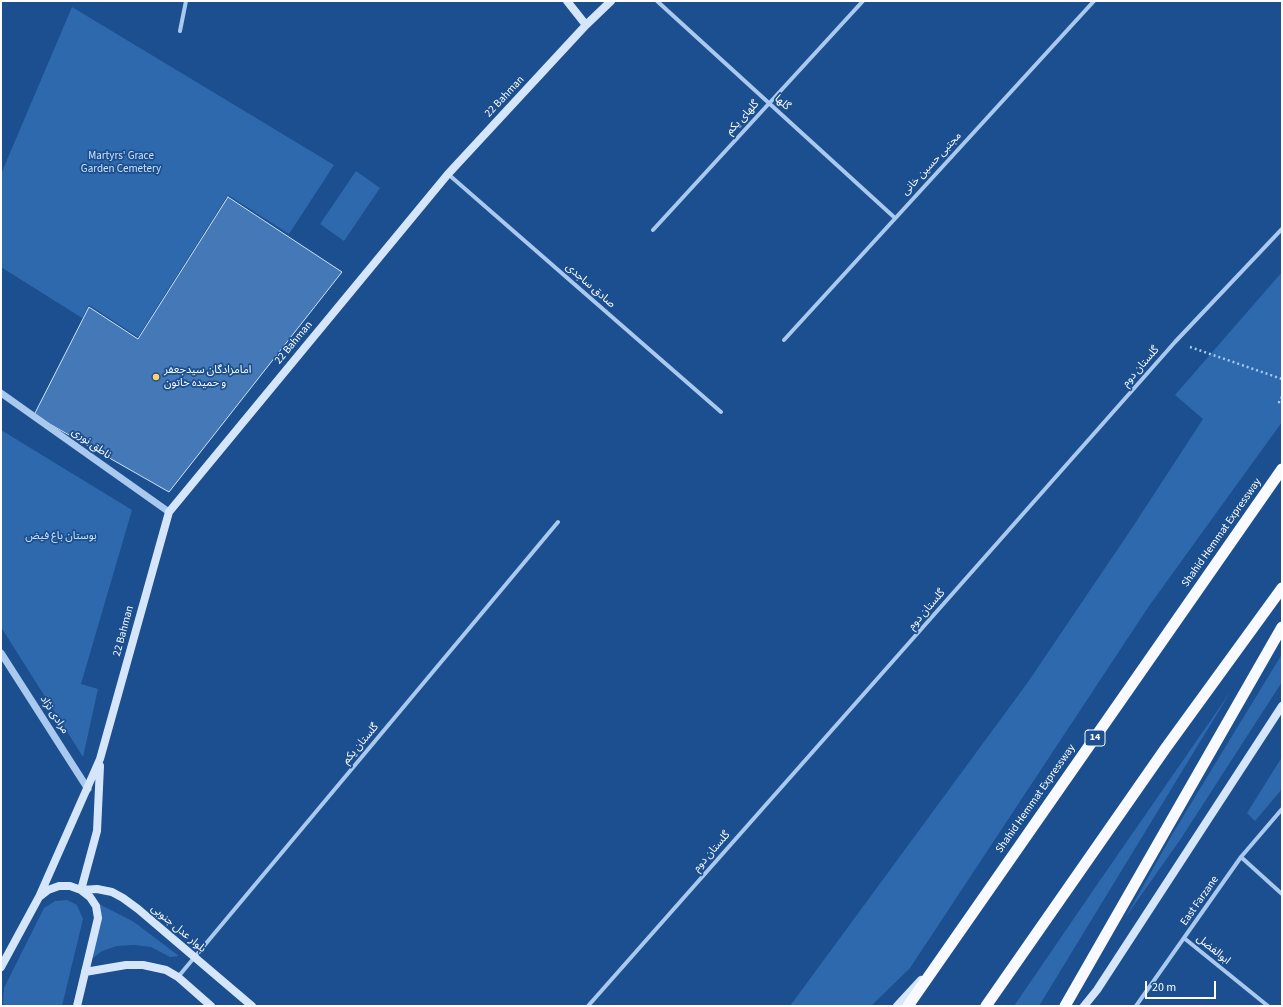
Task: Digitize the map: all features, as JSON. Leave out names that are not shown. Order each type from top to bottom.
[{"type":"highway","name":"Shahid Hemmat Expressway","points":[[908,1006],[1282,469]]},
{"type":"highway","points":[[986,1006],[1165,748],[1282,588]]},
{"type":"highway","points":[[1065,1006],[1282,627]]},
{"type":"main road","points":[[567,1],[586,25]]},
{"type":"main road","name":"22 Bahman","points":[[1,967],[40,897],[100,759],[169,512],[448,174],[586,25],[611,1]]},
{"type":"main road","points":[[1084,1006],[1097,990],[1282,706]]},
{"type":"main road","name":"22 Bahman","points":[[81,890],[97,831],[100,759]]},
{"type":"main road","name":"بلوار عدل جنوبی","points":[[40,897],[48,890],[59,886],[70,886],[81,890],[97,889],[112,892],[123,898],[252,1006]]},
{"type":"main road","points":[[77,1006],[98,918],[96,906],[90,897],[81,890]]},
{"type":"main road","points":[[897,1006],[941,958]]},
{"type":"main road","points":[[85,972],[114,966],[143,965],[166,970],[178,977],[211,1006]]},
{"type":"street","points":[[180,31],[186,1]]},
{"type":"street","name":"گلها","points":[[657,1],[895,218]]},
{"type":"street","name":"گلهای یکم","points":[[652,230],[863,1]]},
{"type":"street","name":"مجتبی حسین خانی","points":[[784,340],[1094,1]]},
{"type":"street","name":"صادق ساجدی","points":[[448,174],[722,412]]},
{"type":"street","name":"گلستان دوم","points":[[588,1006],[1175,342],[1282,229]]},
{"type":"street","name":"ناطق نوری","points":[[1,393],[169,512]]},
{"type":"street","name":"گلستان یکم","points":[[178,977],[558,522]]},
{"type":"street","name":"مرادی نژاد","points":[[1,653],[88,789]]},
{"type":"street","name":"East Farzane","points":[[1136,1006],[1241,857],[1282,809]]},
{"type":"street","points":[[1241,857],[1282,894]]},
{"type":"street","name":"ابوالفضل","points":[[1184,938],[1268,1006]]},
{"type":"path","points":[[1175,342],[1282,379]]},
{"type":"path","points":[[1280,403],[1282,398]]},
{"type":"green space","name":"Martyrs' Grace Garden Cemetery","points":[[72,7],[334,165],[289,234],[228,195],[138,337],[89,305],[82,318],[1,267],[1,174]]},
{"type":"green space","points":[[356,171],[380,188],[344,241],[320,224]]},
{"type":"green space","points":[[1282,272],[1282,422],[1149,606],[910,968],[871,1006],[790,1006],[1028,682],[1132,528],[1203,419],[1175,395]]},
{"type":"green space","name":"بوستان باغ فیض","points":[[1,430],[132,510],[81,684],[98,689],[83,757],[1,627]]},
{"type":"green space","points":[[1282,654],[1282,682],[1180,840],[1125,918],[1173,833]]},
{"type":"green space","points":[[1231,691],[1039,1006],[1014,1006],[1094,889]]},
{"type":"green space","points":[[1282,757],[1282,789],[1255,821],[1247,813]]},
{"type":"green space","points":[[67,900],[77,905],[83,919],[62,1006],[5,1006],[3,1003],[4,988],[44,908],[55,901]]},
{"type":"green space","points":[[97,903],[134,922],[179,956],[170,957],[151,947],[134,945],[117,946],[102,951],[93,958]]},
{"type":"building","name":"امامزادگان سیدجعفر و حمیده خاتون","points":[[228,197],[342,272],[169,492],[34,415],[89,307],[138,339]]},
{"type":"place","name":"امامزادگان سیدجعفر و حمیده خاتون","points":[[156,377]]}]
